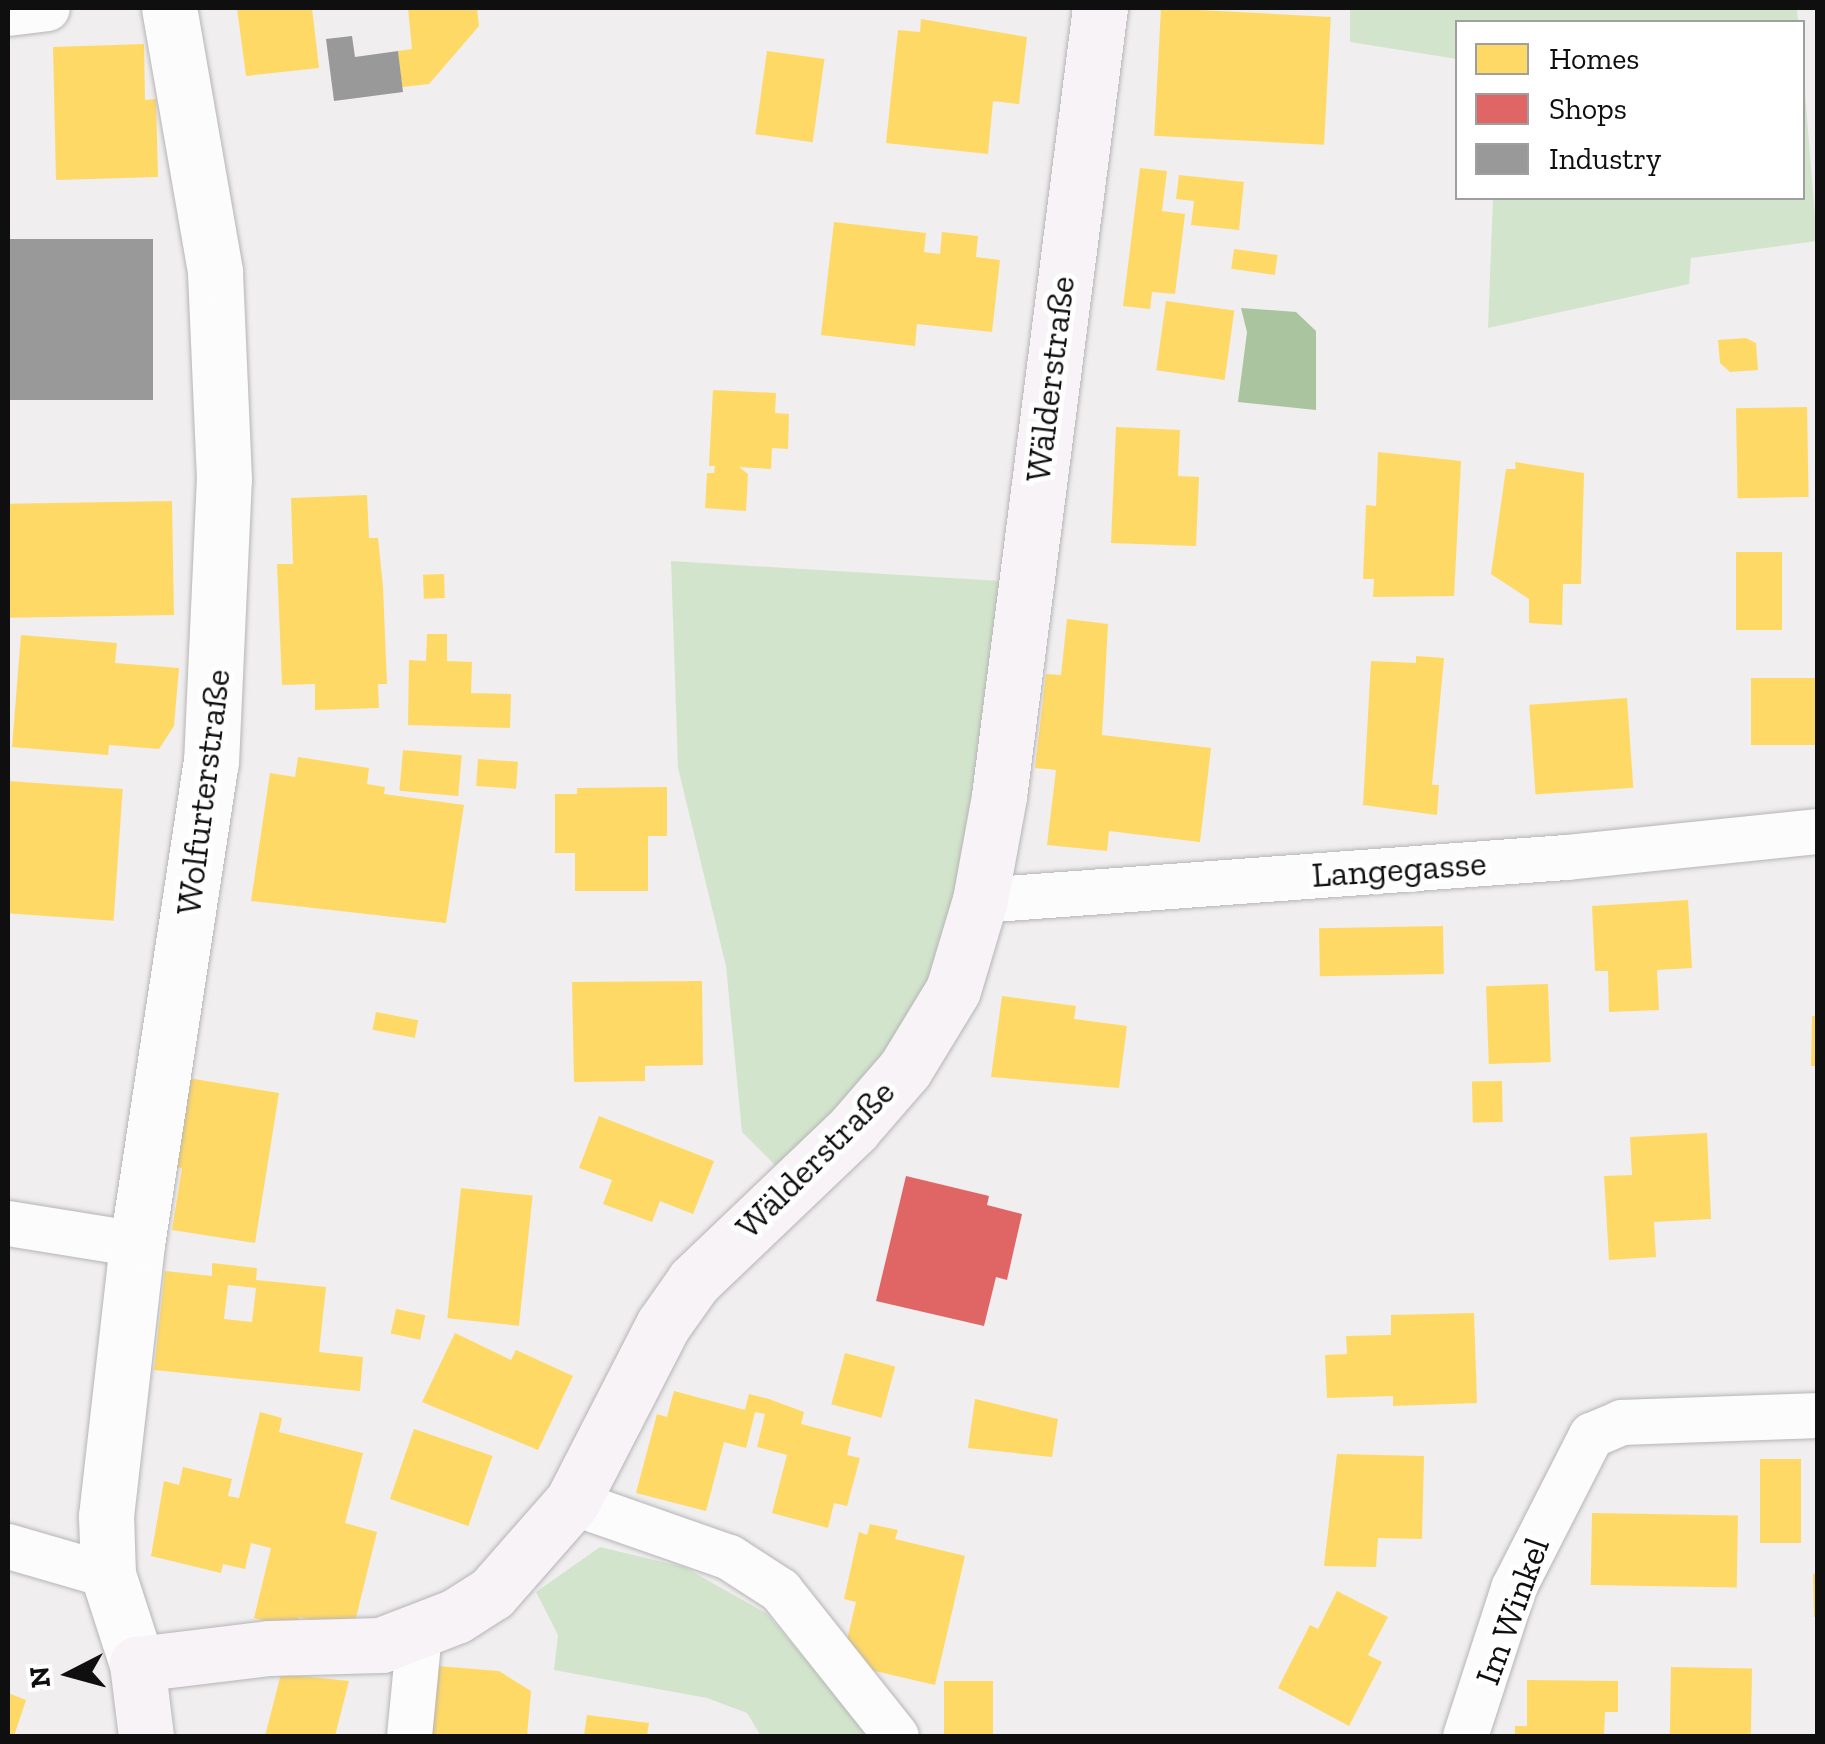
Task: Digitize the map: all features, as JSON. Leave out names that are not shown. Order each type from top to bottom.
[{"type":"main road","name":"Wälderstraße","points":[[137,1664],[269,1648],[352,1649],[419,1632],[492,1593],[572,1502],[663,1325],[694,1281],[853,1129],[905,1070],[953,990],[980,900],[1100,8]]},
{"type":"main road","points":[[137,1664],[146,1736]]},
{"type":"street","points":[[8,12],[46,8]]},
{"type":"street","name":"Wolfurterstraße","points":[[137,1664],[108,1574],[106,1516],[137,1244],[211,763],[222,628],[224,479],[215,271],[169,8]]},
{"type":"street","name":"Langegasse","points":[[980,900],[1566,857],[1818,830]]},
{"type":"street","points":[[8,1223],[137,1244]]},
{"type":"street","name":"Im Winkel","points":[[1465,1736],[1513,1588],[1591,1435],[1621,1422],[1818,1415]]},
{"type":"street","points":[[572,1502],[729,1557],[780,1590],[896,1736]]},
{"type":"street","points":[[8,1546],[108,1574]]},
{"type":"street","points":[[409,1736],[419,1632]]},
{"type":"shaded area","points":[[1350,8],[1797,8],[1798,20],[1455,20],[1455,59],[1350,42]]},
{"type":"shaded area","points":[[1805,93],[1817,241],[1691,258],[1689,284],[1488,328],[1493,200],[1805,200]]},
{"type":"shaded area","points":[[1241,308],[1296,312],[1316,331],[1316,410],[1238,402],[1247,332]]},
{"type":"shaded area","points":[[671,561],[1001,581],[962,867],[922,1002],[861,1091],[776,1166],[742,1132],[726,966],[678,768]]},
{"type":"shaded area","points":[[600,1547],[684,1567],[766,1613],[870,1736],[761,1736],[747,1713],[707,1698],[554,1670],[558,1635],[536,1592]]},
{"type":"building: Homes","points":[[237,8],[312,8],[319,68],[246,76]]},
{"type":"building: Homes","points":[[408,8],[477,8],[479,26],[429,84],[402,87],[398,51],[412,49]]},
{"type":"building: Homes","points":[[1161,8],[1331,17],[1324,145],[1154,136]]},
{"type":"building: Homes","points":[[921,19],[1027,37],[1019,104],[993,101],[988,154],[886,143],[898,30],[920,32]]},
{"type":"building: Homes","points":[[144,44],[145,100],[156,99],[158,177],[56,180],[53,47]]},
{"type":"building: Homes","points":[[767,51],[824,59],[813,142],[755,134]]},
{"type":"building: Homes","points":[[1140,168],[1167,171],[1162,211],[1185,214],[1175,294],[1152,292],[1150,309],[1123,306]]},
{"type":"building: Homes","points":[[1179,175],[1244,182],[1239,230],[1191,225],[1194,201],[1176,199]]},
{"type":"building: Homes","points":[[834,222],[926,233],[924,252],[940,254],[942,232],[978,236],[976,257],[1000,260],[992,332],[917,324],[915,346],[821,335]]},
{"type":"building: Homes","points":[[1234,249],[1278,255],[1275,275],[1231,269]]},
{"type":"building: Homes","points":[[1166,301],[1234,311],[1225,380],[1156,370]]},
{"type":"building: Homes","points":[[1746,338],[1756,343],[1758,370],[1730,372],[1720,363],[1718,340]]},
{"type":"building: Homes","points":[[713,390],[776,393],[775,413],[789,414],[788,449],[772,448],[771,469],[739,467],[748,474],[746,511],[705,508],[707,473],[714,473],[715,466],[709,466]]},
{"type":"building: Homes","points":[[1807,407],[1809,497],[1738,498],[1736,408]]},
{"type":"building: Homes","points":[[1116,427],[1180,430],[1178,476],[1199,477],[1196,546],[1111,543]]},
{"type":"building: Homes","points":[[1378,452],[1461,461],[1454,596],[1373,597],[1374,579],[1363,579],[1366,505],[1376,506]]},
{"type":"building: Homes","points":[[1515,462],[1584,473],[1581,584],[1563,584],[1562,625],[1529,623],[1529,599],[1491,574],[1506,469],[1516,469]]},
{"type":"building: Homes","points":[[367,495],[369,538],[378,538],[387,684],[378,684],[379,708],[315,710],[315,684],[282,685],[277,564],[293,564],[291,498]]},
{"type":"building: Homes","points":[[172,501],[174,615],[10,618],[8,504]]},
{"type":"building: Homes","points":[[1736,552],[1782,552],[1782,630],[1736,630]]},
{"type":"building: Homes","points":[[444,574],[445,598],[424,599],[423,575]]},
{"type":"building: Homes","points":[[1067,619],[1108,624],[1102,735],[1211,748],[1200,842],[1109,831],[1107,851],[1047,845],[1056,770],[1035,768],[1046,674],[1061,675]]},
{"type":"building: Homes","points":[[427,634],[447,634],[447,661],[472,662],[471,693],[511,694],[510,728],[408,725],[409,660],[426,661]]},
{"type":"building: Homes","points":[[21,635],[117,643],[115,663],[179,668],[174,726],[159,749],[109,745],[108,755],[12,747]]},
{"type":"building: Homes","points":[[1416,656],[1444,658],[1432,785],[1439,785],[1437,815],[1363,805],[1371,661],[1416,663]]},
{"type":"building: Homes","points":[[1751,678],[1818,678],[1818,745],[1751,745]]},
{"type":"building: Homes","points":[[1627,698],[1633,788],[1536,795],[1529,705]]},
{"type":"building: Homes","points":[[403,750],[462,755],[458,796],[399,791]]},
{"type":"building: Homes","points":[[298,757],[369,768],[367,784],[385,787],[384,794],[464,805],[446,923],[251,901],[270,773],[295,777]]},
{"type":"building: Homes","points":[[478,759],[518,762],[516,789],[476,786]]},
{"type":"building: Homes","points":[[8,781],[123,789],[114,921],[8,913]]},
{"type":"building: Homes","points":[[667,787],[667,836],[648,836],[648,891],[575,891],[575,853],[555,853],[555,794],[577,794],[577,788]]},
{"type":"building: Homes","points":[[1688,900],[1692,968],[1657,970],[1659,1010],[1609,1012],[1608,971],[1595,971],[1592,906]]},
{"type":"building: Homes","points":[[1443,926],[1444,974],[1320,976],[1319,928]]},
{"type":"building: Homes","points":[[702,981],[703,1065],[645,1066],[645,1081],[574,1082],[572,982]]},
{"type":"building: Homes","points":[[1548,984],[1551,1062],[1489,1064],[1486,986]]},
{"type":"building: Homes","points":[[1002,996],[1076,1006],[1074,1019],[1127,1026],[1119,1088],[991,1077]]},
{"type":"building: Homes","points":[[376,1012],[418,1020],[415,1038],[373,1030]]},
{"type":"building: Homes","points":[[1812,1016],[1818,1016],[1818,1066],[1811,1066]]},
{"type":"building: Homes","points":[[188,1078],[279,1093],[255,1243],[172,1230],[182,1168],[174,1167]]},
{"type":"building: Homes","points":[[1502,1081],[1503,1122],[1473,1123],[1472,1082]]},
{"type":"building: Homes","points":[[599,1116],[714,1161],[693,1214],[660,1201],[652,1222],[603,1204],[612,1180],[579,1168]]},
{"type":"building: Homes","points":[[1707,1133],[1711,1219],[1654,1222],[1656,1257],[1609,1260],[1604,1176],[1632,1175],[1630,1137]]},
{"type":"building: Homes","points":[[461,1188],[533,1196],[519,1326],[447,1318]]},
{"type":"building: Homes","points":[[212,1263],[257,1268],[256,1280],[326,1287],[319,1352],[363,1357],[360,1391],[154,1370],[165,1271],[212,1276]],"holes":[[[228,1285],[256,1288],[252,1322],[224,1319]]]},
{"type":"building: Homes","points":[[396,1309],[425,1315],[420,1340],[391,1333]]},
{"type":"building: Homes","points":[[1474,1313],[1477,1403],[1393,1406],[1393,1396],[1327,1398],[1325,1355],[1347,1354],[1346,1336],[1391,1335],[1391,1315]]},
{"type":"building: Homes","points":[[455,1333],[511,1360],[516,1350],[573,1376],[538,1450],[422,1402]]},
{"type":"building: Homes","points":[[845,1353],[895,1366],[882,1418],[831,1404]]},
{"type":"building: Homes","points":[[674,1391],[745,1410],[749,1394],[769,1399],[804,1412],[801,1424],[851,1437],[847,1455],[860,1458],[847,1506],[834,1503],[828,1528],[772,1513],[787,1455],[757,1447],[765,1414],[755,1412],[746,1448],[724,1442],[706,1511],[636,1493],[657,1414],[667,1417]]},
{"type":"building: Homes","points":[[975,1399],[1058,1419],[1052,1457],[968,1448]]},
{"type":"building: Homes","points":[[260,1412],[282,1418],[279,1432],[363,1453],[345,1523],[377,1532],[353,1630],[299,1617],[296,1629],[254,1618],[271,1548],[251,1543],[245,1569],[223,1564],[221,1573],[151,1556],[164,1481],[179,1485],[183,1467],[232,1479],[228,1496],[239,1498]]},
{"type":"building: Homes","points":[[414,1429],[492,1456],[468,1526],[390,1499]]},
{"type":"building: Homes","points":[[1337,1454],[1424,1456],[1422,1539],[1378,1538],[1376,1567],[1324,1566]]},
{"type":"building: Homes","points":[[1760,1459],[1801,1459],[1801,1543],[1760,1543]]},
{"type":"building: Homes","points":[[1592,1513],[1738,1516],[1737,1588],[1591,1585]]},
{"type":"building: Homes","points":[[870,1524],[898,1530],[895,1539],[965,1556],[935,1685],[862,1668],[844,1653],[856,1602],[844,1599],[859,1532],[867,1535]]},
{"type":"building: Homes","points":[[1813,1574],[1818,1574],[1818,1617],[1814,1617]]},
{"type":"building: Homes","points":[[1337,1591],[1388,1617],[1368,1655],[1382,1662],[1349,1726],[1278,1688],[1310,1625],[1318,1629]]},
{"type":"building: Homes","points":[[437,1666],[499,1671],[531,1691],[527,1736],[420,1736],[421,1718],[433,1719]]},
{"type":"building: Homes","points":[[1671,1667],[1752,1668],[1751,1736],[1670,1736]]},
{"type":"building: Homes","points":[[281,1674],[349,1681],[335,1736],[265,1736]]},
{"type":"building: Homes","points":[[1527,1680],[1618,1681],[1618,1712],[1605,1712],[1604,1736],[1515,1736],[1515,1726],[1527,1726]]},
{"type":"building: Homes","points":[[944,1681],[993,1681],[993,1734],[944,1734]]},
{"type":"building: Homes","points":[[8,1693],[26,1700],[14,1736],[8,1736]]},
{"type":"building: Homes","points":[[587,1715],[649,1723],[647,1736],[584,1736]]},
{"type":"building: Shops","points":[[906,1176],[989,1196],[987,1205],[1022,1214],[1007,1280],[996,1277],[984,1326],[876,1301]]},
{"type":"building: Industry","points":[[352,36],[355,57],[398,51],[403,92],[334,101],[326,39]]},
{"type":"building: Industry","points":[[8,239],[153,239],[153,400],[8,400]]}]
